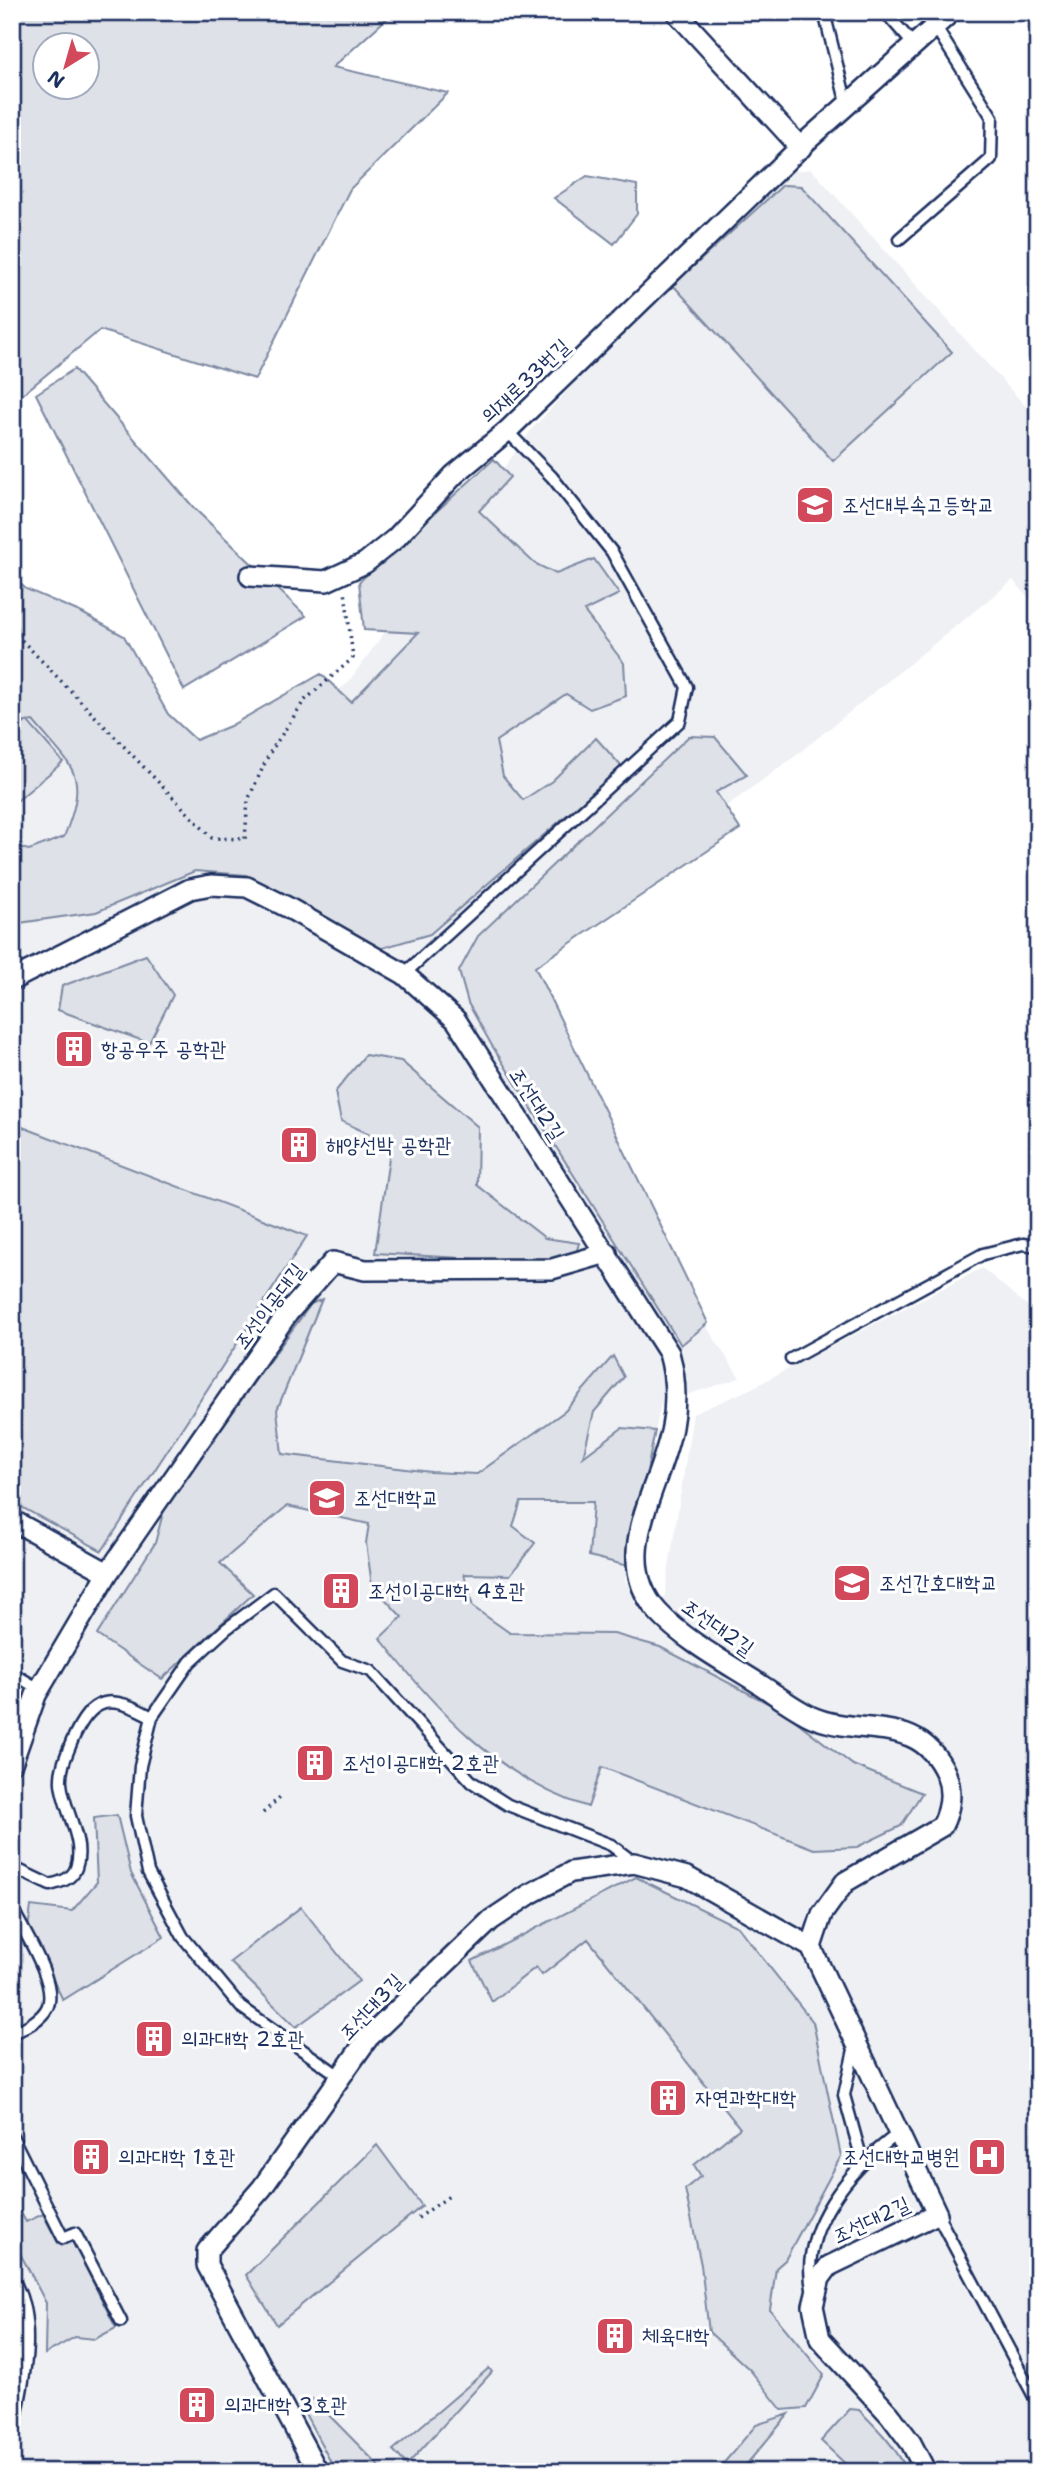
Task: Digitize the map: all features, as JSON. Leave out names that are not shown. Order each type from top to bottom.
[{"type":"street","points":[[676,12],[801,148]]},
{"type":"street","name":"의재로33번길","points":[[250,576],[312,582],[343,575],[384,548],[454,475],[507,431],[801,148],[914,46],[931,19],[951,12]]},
{"type":"street","name":"조선대2길","points":[[12,980],[190,889],[211,885],[247,887],[404,974],[456,1020],[663,1340],[674,1371],[676,1406],[672,1430],[635,1553],[646,1596],[658,1612],[681,1632],[813,1717],[899,1731],[917,1739],[940,1762],[948,1779],[950,1801],[942,1826],[845,1882],[822,1914],[811,1947],[937,2214],[830,2266],[820,2278],[814,2297]]},
{"type":"street","name":"조선이공대길","points":[[12,1763],[39,1689],[108,1573],[288,1313],[333,1262],[365,1270],[552,1269],[607,1253]]},
{"type":"street","points":[[12,1520],[108,1573]]},
{"type":"street","name":"조선대3길","points":[[318,2472],[207,2265],[207,2251],[262,2188],[368,2038],[491,1920],[530,1894],[571,1872],[634,1863],[687,1877],[811,1947]]},
{"type":"street","points":[[12,2287],[17,2298],[22,2333],[21,2371],[12,2415]]},
{"type":"street","points":[[814,2297],[813,2315],[820,2339],[890,2415],[911,2443],[926,2472]]},
{"type":"lane","points":[[824,12],[847,105]]},
{"type":"lane","points":[[885,12],[914,46]]},
{"type":"lane","points":[[899,239],[991,159],[992,117],[931,19]]},
{"type":"lane","points":[[404,974],[680,722],[687,687],[612,552],[552,477],[507,431]]},
{"type":"lane","points":[[791,1359],[983,1254],[1023,1244],[1038,1246]]},
{"type":"lane","points":[[341,2077],[241,2007],[183,1937],[148,1872],[136,1816],[140,1766],[152,1717],[190,1662],[226,1629],[274,1593],[342,1661],[371,1671],[472,1782],[508,1805],[611,1845],[634,1863]]},
{"type":"lane","points":[[12,1673],[39,1689]]},
{"type":"lane","points":[[12,1867],[50,1885],[71,1877],[75,1869],[78,1848],[61,1782],[63,1763],[89,1711],[100,1703],[114,1701],[152,1717]]},
{"type":"lane","points":[[12,1908],[51,1987],[47,2008],[31,2024],[12,2034]]},
{"type":"lane","points":[[856,2041],[845,2095],[860,2153],[857,2167]]},
{"type":"lane","points":[[814,2297],[808,2267],[810,2253],[835,2198],[857,2167],[899,2133]]},
{"type":"lane","points":[[12,2136],[63,2238],[75,2233],[121,2321]]},
{"type":"lane","points":[[937,2214],[1038,2404]]},
{"type":"path","points":[[12,630],[212,838],[245,839],[248,800],[270,754],[304,701],[353,658],[343,575]]},
{"type":"path","points":[[263,1813],[281,1796]]},
{"type":"path","points":[[418,2218],[452,2194]]},
{"type":"shaded area","points":[[12,12],[394,12],[333,67],[448,93],[350,189],[255,379],[100,330],[12,403]]},
{"type":"shaded area","name":"조선대학교","points":[[811,169],[1038,420],[1038,608],[1013,580],[794,757],[503,969],[491,998],[740,1378],[661,1403],[625,1580],[659,1632],[693,1414],[748,1390],[982,1268],[1038,1315],[1038,2472],[12,2472],[12,681],[227,764],[347,684],[532,429],[605,350],[789,172]]},
{"type":"shaded area","points":[[587,176],[637,185],[637,214],[614,244],[554,198]]},
{"type":"shaded area","points":[[783,185],[801,186],[952,352],[833,461],[673,285]]},
{"type":"shaded area","points":[[74,369],[194,508],[306,616],[184,690],[36,394]]},
{"type":"shaded area","points":[[494,459],[510,477],[479,511],[534,563],[556,574],[594,559],[619,594],[584,611],[624,663],[626,696],[590,709],[566,694],[496,741],[503,776],[523,800],[552,781],[596,738],[622,767],[430,934],[379,949],[246,875],[195,871],[96,912],[12,924],[12,846],[29,850],[64,837],[76,798],[76,784],[73,773],[58,750],[33,721],[28,722],[63,762],[12,805],[12,734],[26,722],[18,723],[12,719],[12,576],[26,589],[82,613],[124,636],[168,714],[196,740],[230,726],[321,674],[351,702],[418,633],[364,630],[359,582]]},
{"type":"shaded area","points":[[689,736],[715,737],[747,775],[716,792],[740,829],[535,967],[708,1323],[681,1345],[491,1044],[468,1003],[459,971],[478,936]]},
{"type":"shaded area","points":[[146,955],[173,995],[149,1043],[58,1010],[62,986]]},
{"type":"shaded area","points":[[365,1055],[401,1061],[478,1127],[477,1185],[545,1238],[579,1243],[575,1257],[529,1262],[375,1253],[391,1144],[341,1121],[335,1092]]},
{"type":"shaded area","points":[[12,1123],[307,1236],[102,1551],[12,1502]]},
{"type":"shaded area","points":[[322,1299],[277,1410],[282,1454],[431,1472],[477,1474],[565,1411],[613,1356],[624,1377],[594,1412],[583,1457],[622,1428],[655,1431],[628,1566],[589,1556],[593,1502],[521,1502],[513,1526],[535,1543],[510,1575],[464,1574],[473,1607],[510,1633],[614,1634],[660,1647],[783,1711],[853,1765],[922,1793],[901,1826],[857,1847],[814,1849],[602,1767],[588,1807],[556,1795],[526,1779],[471,1739],[423,1690],[380,1638],[402,1617],[372,1585],[366,1543],[369,1524],[287,1506],[220,1563],[253,1594],[162,1679],[97,1635],[155,1543],[166,1502],[311,1304]]},
{"type":"shaded area","points":[[117,1815],[131,1873],[164,1937],[63,2000],[28,1930],[31,1906],[72,1911],[97,1882],[94,1818]]},
{"type":"shaded area","points":[[636,1877],[738,1927],[813,2022],[841,2156],[785,2260],[776,2268],[770,2310],[824,2375],[806,2408],[782,2410],[750,2370],[709,2332],[701,2265],[685,2189],[701,2176],[694,2165],[740,2128],[588,1939],[542,1975],[536,1967],[492,2002],[472,1961]]},
{"type":"shaded area","points":[[301,1907],[359,1981],[296,2027],[230,1962]]},
{"type":"shaded area","points":[[377,2145],[422,2206],[277,2325],[246,2275]]},
{"type":"shaded area","points":[[21,2213],[26,2222],[43,2214],[58,2243],[71,2238],[116,2328],[95,2339],[75,2337],[45,2354],[46,2303],[12,2238],[12,2216]]},
{"type":"shaded area","points":[[489,2368],[492,2372],[407,2465],[393,2450]]},
{"type":"shaded area","points":[[313,2399],[381,2468],[381,2472],[336,2472],[301,2406]]},
{"type":"shaded area","points":[[850,2409],[859,2410],[880,2431],[908,2472],[854,2472],[821,2441]]},
{"type":"shaded area","points":[[789,2414],[740,2472],[716,2472],[756,2425]]},
{"type":"place","name":"조선대부속고등학교","points":[[815,505]]},
{"type":"place","name":"항공우주 공학관","points":[[74,1049]]},
{"type":"place","name":"해양선박 공학관","points":[[299,1145]]},
{"type":"place","name":"조선대학교","points":[[327,1498]]},
{"type":"place","name":"조선간호대학교","points":[[852,1583]]},
{"type":"place","name":"조선이공대학 4호관","points":[[341,1591]]},
{"type":"place","name":"조선이공대학 2호관","points":[[315,1763]]},
{"type":"place","name":"의과대학 2호관","points":[[154,2039]]},
{"type":"place","name":"자연과학대학","points":[[668,2098]]},
{"type":"place","name":"의과대학 1호관","points":[[91,2157]]},
{"type":"place","name":"조선대학교병원","points":[[987,2157]]},
{"type":"place","name":"체육대학","points":[[615,2336]]},
{"type":"place","name":"의과대학 3호관","points":[[197,2405]]}]
